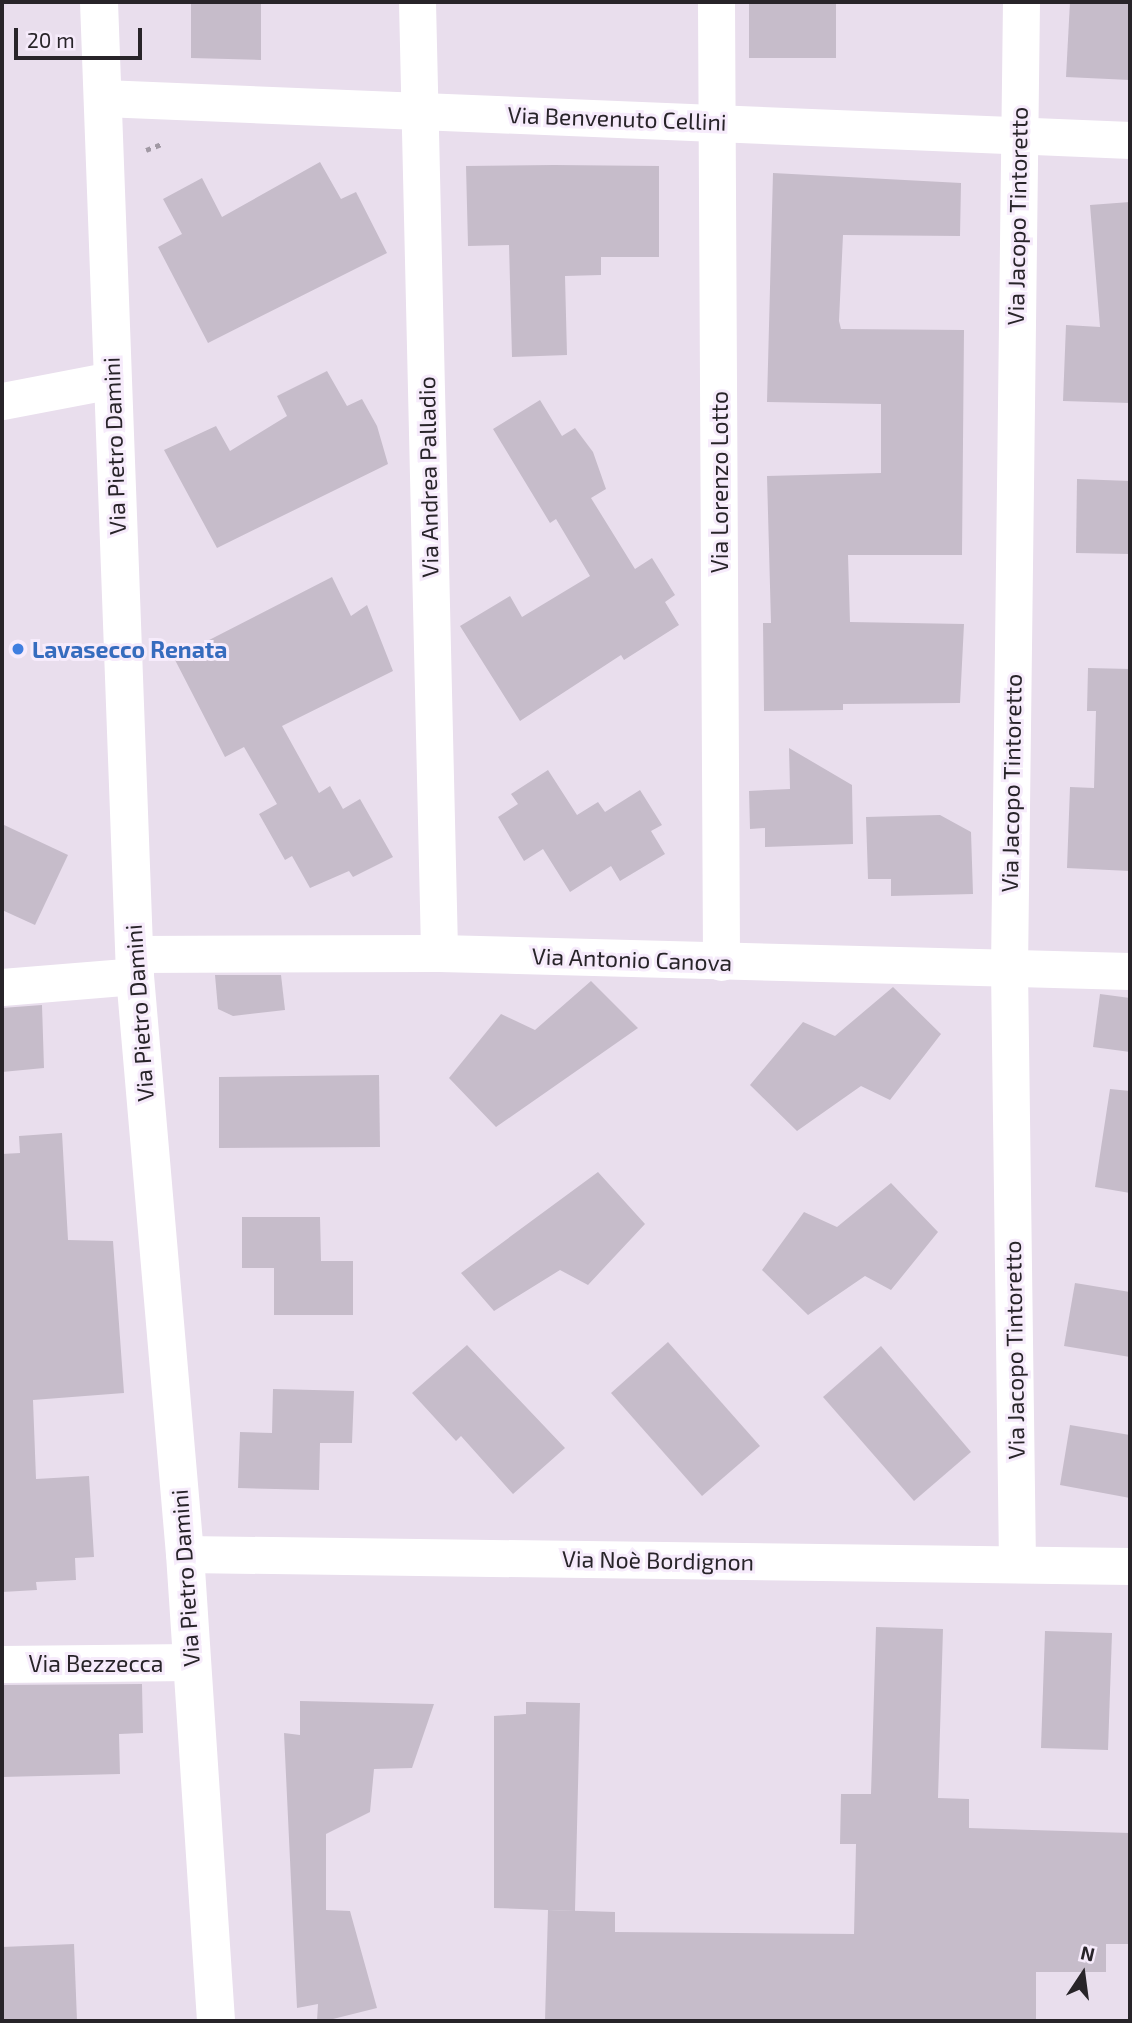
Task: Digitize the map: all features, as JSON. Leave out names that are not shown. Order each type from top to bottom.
[{"type":"street","name":"Via Pietro Damini","points":[[99,2],[135,965],[185,1553],[190,1662],[216,2021]]},
{"type":"street","name":"Via Andrea Palladio","points":[[417,2],[439,953]]},
{"type":"street","name":"Via Lorenzo Lotto","points":[[716,2],[719,122],[721,962]]},
{"type":"street","name":"Via Jacopo Tintoretto","points":[[1017,1564],[1009,969],[1021,2]]},
{"type":"street","name":"Via Benvenuto Cellini","points":[[103,98],[1130,140]]},
{"type":"street","points":[[2,401],[112,380]]},
{"type":"street","name":"Via Antonio Canova","points":[[2,987],[135,965],[439,953],[1130,971]]},
{"type":"street","name":"Via Noè Bordignon","points":[[185,1553],[1130,1566]]},
{"type":"street","name":"Via Bezzecca","points":[[2,1664],[190,1662]]},
{"type":"building","points":[[191,2],[261,2],[261,60],[191,58]]},
{"type":"building","points":[[749,2],[836,2],[836,58],[749,58]]},
{"type":"building","points":[[1070,2],[1130,2],[1130,80],[1066,77]]},
{"type":"building","points":[[320,162],[341,199],[356,192],[387,253],[208,343],[158,247],[182,234],[163,199],[202,178],[222,217]]},
{"type":"building","points":[[466,166],[659,166],[659,257],[601,257],[601,275],[565,276],[567,355],[512,357],[509,245],[468,246]]},
{"type":"building","points":[[773,173],[961,183],[960,236],[843,235],[839,321],[841,329],[964,330],[962,555],[848,555],[850,622],[964,624],[960,703],[843,704],[843,710],[764,711],[763,623],[771,623],[767,476],[881,473],[881,404],[767,402]]},
{"type":"building","points":[[1130,202],[1130,403],[1063,401],[1066,325],[1100,327],[1090,205]]},
{"type":"building","points":[[327,371],[347,406],[362,399],[377,426],[388,464],[217,548],[164,450],[216,426],[230,451],[287,416],[277,396]]},
{"type":"building","points":[[540,400],[562,436],[575,428],[593,452],[606,489],[591,498],[635,569],[652,558],[675,595],[665,602],[679,625],[624,660],[621,655],[520,721],[460,626],[510,596],[522,617],[590,576],[556,519],[550,523],[493,429]]},
{"type":"building","points":[[1077,479],[1130,481],[1130,554],[1076,553]]},
{"type":"building","points":[[332,577],[351,616],[367,605],[393,671],[282,726],[319,793],[330,786],[343,809],[360,799],[393,857],[353,877],[349,871],[310,888],[292,856],[285,860],[259,814],[277,804],[244,747],[225,757],[174,658]]},
{"type":"building","points":[[1088,668],[1130,669],[1130,871],[1067,868],[1070,787],[1094,788],[1096,711],[1087,711]]},
{"type":"building","points":[[789,748],[852,785],[853,844],[765,847],[765,828],[750,829],[749,791],[790,789]]},
{"type":"building","points":[[548,770],[577,815],[598,802],[605,812],[640,790],[662,825],[651,831],[665,854],[620,881],[611,866],[570,892],[543,849],[524,861],[498,817],[518,804],[511,794]]},
{"type":"building","points":[[940,815],[971,832],[973,894],[891,896],[891,879],[868,879],[866,817]]},
{"type":"building","points":[[2,824],[68,855],[35,925],[2,910]]},
{"type":"building","points":[[215,975],[281,975],[285,1010],[233,1016],[218,1009]]},
{"type":"building","points":[[591,981],[638,1028],[496,1127],[449,1078],[501,1014],[535,1030]]},
{"type":"building","points":[[893,987],[941,1034],[890,1100],[861,1086],[797,1131],[750,1085],[803,1022],[835,1036]]},
{"type":"building","points":[[1100,994],[1130,998],[1130,1052],[1093,1047]]},
{"type":"building","points":[[42,1005],[44,1068],[2,1072],[2,1008]]},
{"type":"building","points":[[379,1075],[380,1147],[219,1148],[219,1077]]},
{"type":"building","points":[[1110,1089],[1130,1091],[1130,1193],[1095,1187]]},
{"type":"building","points":[[62,1133],[68,1240],[113,1241],[124,1393],[33,1400],[36,1479],[89,1476],[94,1557],[75,1558],[76,1580],[36,1582],[37,1590],[2,1592],[2,1154],[20,1153],[19,1136]]},
{"type":"building","points":[[598,1172],[645,1224],[588,1285],[560,1270],[494,1311],[461,1273]]},
{"type":"building","points":[[891,1183],[938,1232],[891,1290],[865,1276],[808,1315],[762,1270],[804,1212],[837,1227]]},
{"type":"building","points":[[242,1217],[320,1217],[321,1261],[353,1261],[353,1315],[274,1315],[274,1268],[242,1268]]},
{"type":"building","points":[[1075,1283],[1130,1292],[1130,1357],[1064,1346]]},
{"type":"building","points":[[668,1342],[760,1446],[702,1496],[611,1393]]},
{"type":"building","points":[[467,1345],[565,1448],[513,1494],[461,1436],[456,1441],[412,1393]]},
{"type":"building","points":[[881,1346],[971,1452],[914,1501],[823,1397]]},
{"type":"building","points":[[273,1389],[354,1391],[352,1443],[320,1443],[319,1490],[238,1488],[240,1432],[272,1433]]},
{"type":"building","points":[[1070,1425],[1130,1435],[1130,1498],[1060,1485]]},
{"type":"building","points":[[876,1627],[943,1629],[938,1798],[969,1799],[969,1828],[1130,1833],[1130,1944],[1106,1944],[1106,1972],[1036,1972],[1036,2021],[545,2021],[548,1910],[615,1912],[615,1932],[854,1934],[856,1844],[840,1844],[841,1794],[871,1794]]},
{"type":"building","points":[[1045,1631],[1112,1633],[1108,1750],[1041,1748]]},
{"type":"building","points":[[142,1684],[143,1733],[119,1734],[120,1774],[2,1777],[2,1685]]},
{"type":"building","points":[[300,1701],[434,1704],[412,1768],[374,1769],[370,1812],[326,1834],[326,1910],[350,1911],[377,2008],[325,2021],[317,2021],[318,2004],[297,2008],[284,1733],[300,1735]]},
{"type":"building","points":[[526,1702],[580,1703],[575,1911],[494,1908],[494,1716],[526,1714]]},
{"type":"building","points":[[74,1944],[77,2021],[2,2021],[2,1947]]},
{"type":"place","name":"Lavasecco Renata","points":[[18,649]]}]
